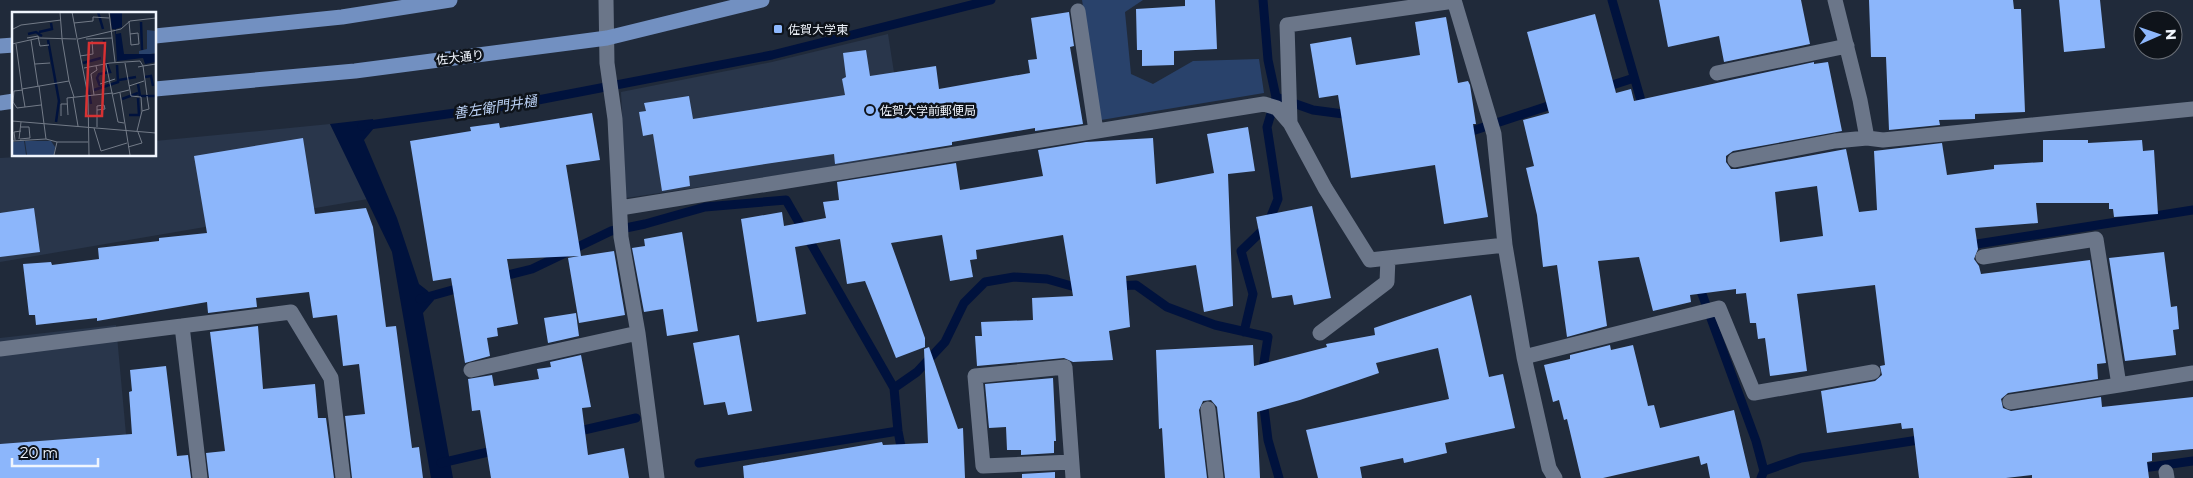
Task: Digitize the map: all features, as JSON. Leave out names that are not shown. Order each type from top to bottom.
[{"type":"main road","points":[[156,36],[342,17],[450,0]]},
{"type":"main road","name":"佐大通り","points":[[156,89],[355,71],[607,38],[762,0]]},
{"type":"street","points":[[606,0],[621,237],[638,333],[657,478]]},
{"type":"street","points":[[1505,245],[1370,260],[1325,188],[1282,108],[1287,25],[1454,0],[1494,134],[1505,245],[1524,357],[1549,468],[1554,478]]},
{"type":"street","points":[[1835,0],[1867,138]]},
{"type":"street","points":[[1078,11],[1096,131]]},
{"type":"street","points":[[1717,73],[1847,46]]},
{"type":"street","points":[[620,214],[1096,131],[1282,108]]},
{"type":"street","points":[[1736,160],[1834,141],[1867,138],[1883,140],[2193,109]]},
{"type":"street","points":[[1983,257],[2096,239],[2119,385]]},
{"type":"street","points":[[1320,333],[1387,282],[1388,258]]},
{"type":"street","points":[[1524,357],[1719,308],[1754,393],[1873,372]]},
{"type":"street","points":[[0,349],[291,312],[330,378],[343,478]]},
{"type":"street","points":[[182,326],[200,478]]},
{"type":"street","points":[[471,370],[638,333]]},
{"type":"street","points":[[1070,462],[983,466],[976,376],[1065,367],[1070,462],[1073,478]]},
{"type":"street","points":[[2010,402],[2193,373]]},
{"type":"street","points":[[1208,409],[1216,478]]},
{"type":"shaded area","points":[[1082,0],[1143,0],[1125,12],[1131,74],[1153,84],[1193,61],[1259,59],[1264,93],[1101,120]]},
{"type":"shaded area","points":[[888,34],[907,156],[626,198],[621,92],[772,62]]},
{"type":"shaded area","points":[[373,119],[374,128],[364,140],[397,218],[419,284],[428,291],[434,300],[423,313],[453,478],[431,478],[392,252],[330,124]]},
{"type":"shaded area","points":[[330,124],[368,199],[0,262],[0,158],[35,156],[156,156],[156,141]]},
{"type":"shaded area","points":[[116,325],[130,478],[0,478],[0,338]]},
{"type":"building","points":[[1185,0],[1215,0],[1217,49],[1174,51],[1174,65],[1142,66],[1142,50],[1137,50],[1136,9],[1185,6]]},
{"type":"building","points":[[1659,0],[1801,0],[1810,44],[1724,62],[1719,36],[1668,47]]},
{"type":"building","points":[[1869,0],[2013,0],[2014,9],[2021,9],[2025,112],[1975,114],[1975,119],[1939,120],[1940,125],[1889,130],[1886,57],[1871,57]]},
{"type":"building","points":[[2059,0],[2100,0],[2105,48],[2064,52]]},
{"type":"building","points":[[1069,12],[1074,46],[1070,47],[1083,124],[1035,131],[1035,128],[952,142],[952,145],[835,164],[834,154],[689,176],[690,186],[662,191],[653,134],[643,136],[639,112],[646,111],[644,103],[689,96],[693,119],[845,95],[842,79],[846,77],[843,53],[866,50],[870,76],[936,66],[939,89],[1030,73],[1028,60],[1037,59],[1031,18]]},
{"type":"building","points":[[1595,14],[1616,93],[1631,89],[1634,101],[1814,62],[1814,64],[1828,62],[1842,131],[1733,151],[1726,156],[1726,162],[1731,169],[1737,169],[1846,149],[1859,212],[1877,210],[1874,151],[1942,143],[1947,175],[1994,169],[1994,165],[2043,162],[2043,140],[2088,140],[2088,143],[2142,140],[2143,151],[2154,150],[2158,214],[2114,217],[2113,209],[2109,209],[2109,203],[2036,203],[2038,223],[1975,228],[1978,249],[1974,259],[1979,266],[1981,274],[2090,260],[2106,363],[2097,364],[2098,379],[2008,393],[2001,399],[2003,408],[2011,411],[2101,397],[2102,407],[2193,397],[2193,449],[2152,453],[2152,461],[2147,462],[2149,478],[2032,478],[2032,475],[2006,478],[1919,478],[1913,428],[1902,429],[1901,423],[1827,433],[1821,391],[1875,381],[1882,375],[1880,366],[1885,365],[1875,285],[1797,294],[1807,371],[1770,376],[1765,338],[1758,339],[1756,323],[1750,323],[1746,293],[1736,294],[1736,289],[1690,295],[1691,302],[1653,311],[1639,257],[1598,261],[1607,326],[1567,337],[1557,265],[1543,267],[1537,215],[1526,168],[1534,166],[1523,120],[1549,113],[1527,32]],"holes":[[[1817,186],[1823,236],[1780,242],[1775,192]]]},
{"type":"building","points":[[1446,17],[1458,83],[1468,81],[1470,85],[1476,124],[1473,124],[1488,217],[1444,224],[1435,165],[1351,178],[1338,95],[1319,98],[1310,44],[1351,37],[1356,65],[1420,55],[1415,22]]},
{"type":"building","points":[[592,113],[600,160],[566,165],[581,256],[614,251],[625,315],[579,323],[568,258],[579,256],[507,259],[518,324],[497,328],[498,336],[487,338],[490,356],[465,363],[451,278],[433,281],[410,141],[471,131],[470,127],[499,123],[500,128]]},
{"type":"building","points":[[1248,127],[1255,171],[1228,174],[1233,306],[1204,312],[1196,265],[1126,276],[1130,327],[1109,331],[1113,360],[1073,362],[1064,358],[977,366],[975,336],[982,336],[981,322],[1033,320],[1032,298],[1073,296],[1063,235],[976,250],[977,259],[970,260],[973,277],[950,281],[942,235],[891,243],[925,338],[925,347],[896,358],[865,281],[847,284],[840,239],[795,247],[806,314],[757,322],[741,219],[782,212],[784,226],[826,218],[823,202],[839,200],[837,182],[956,163],[960,190],[1043,176],[1038,150],[1086,142],[1153,138],[1156,184],[1214,173],[1207,134]]},
{"type":"building","points":[[303,138],[315,214],[366,208],[373,227],[386,327],[396,326],[412,448],[419,447],[423,478],[352,478],[345,416],[365,414],[359,364],[343,366],[337,315],[313,318],[309,292],[256,298],[257,307],[208,313],[207,302],[97,321],[97,318],[36,325],[35,315],[29,315],[23,264],[51,262],[52,265],[99,259],[98,248],[159,241],[159,238],[207,233],[194,156]]},
{"type":"building","points":[[1312,206],[1331,298],[1294,305],[1292,295],[1272,298],[1256,217]]},
{"type":"building","points":[[34,208],[40,252],[0,257],[0,213]]},
{"type":"building","points":[[682,232],[698,331],[667,336],[663,309],[644,312],[632,248],[645,246],[644,239]]},
{"type":"building","points":[[2164,252],[2171,307],[2177,306],[2179,329],[2173,330],[2176,355],[2125,361],[2109,258]]},
{"type":"building","points":[[1471,295],[1489,377],[1503,374],[1515,428],[1445,443],[1447,453],[1404,463],[1403,458],[1360,467],[1362,478],[1318,478],[1306,430],[1449,399],[1438,348],[1376,363],[1379,373],[1300,400],[1257,412],[1260,478],[1225,478],[1217,407],[1211,400],[1203,401],[1199,410],[1207,478],[1165,478],[1162,428],[1159,429],[1156,350],[1253,345],[1254,366],[1327,347],[1326,344],[1375,335],[1374,328]]},
{"type":"building","points":[[576,313],[579,336],[548,343],[544,318]]},
{"type":"building","points":[[258,326],[263,389],[315,384],[318,418],[326,418],[334,478],[209,478],[206,453],[225,451],[210,332]]},
{"type":"building","points":[[739,335],[752,411],[728,415],[725,402],[704,405],[693,343]]},
{"type":"building","points":[[1610,345],[1611,350],[1633,345],[1648,406],[1654,405],[1660,428],[1734,410],[1750,478],[1710,478],[1707,463],[1701,465],[1699,456],[1603,478],[1581,478],[1567,419],[1564,420],[1559,400],[1553,402],[1544,365],[1570,359],[1570,355]]},
{"type":"building","points":[[929,347],[958,429],[963,428],[965,478],[744,478],[743,466],[882,442],[883,445],[928,443],[924,349]]},
{"type":"building","points":[[581,355],[591,407],[582,408],[588,455],[624,448],[629,478],[491,478],[480,410],[472,411],[468,379],[492,375],[494,386],[539,379],[537,369],[551,367],[550,362]]},
{"type":"building","points":[[166,366],[177,456],[188,455],[191,478],[0,478],[0,444],[132,434],[129,392],[132,391],[130,370]]},
{"type":"building","points":[[1053,378],[1056,441],[1054,441],[1054,453],[1021,455],[1021,450],[1007,450],[1006,427],[989,428],[985,384]]},
{"type":"building","points":[[1055,472],[1055,478],[1022,478],[1022,474]]},
{"type":"waterway","name":"善左衛門井樋","points":[[362,126],[512,105],[772,55],[991,0]]},
{"type":"waterway","points":[[1244,332],[1253,294],[1241,251],[1267,226],[1278,199],[1267,127],[1276,97],[1268,60],[1263,0]]},
{"type":"waterway","points":[[1612,0],[1644,111]]},
{"type":"waterway","points":[[1603,88],[1634,78]]},
{"type":"waterway","points":[[1276,97],[1313,110],[1351,115]]},
{"type":"waterway","points":[[1463,131],[1469,132],[1557,103]]},
{"type":"waterway","points":[[500,277],[532,269],[611,231],[645,224],[705,207],[786,200],[894,388],[898,431],[907,478]]},
{"type":"waterway","points":[[1966,247],[2193,210]]},
{"type":"waterway","points":[[894,388],[917,372],[945,342],[964,303],[985,282],[1014,277],[1047,279],[1082,289]]},
{"type":"waterway","points":[[1698,283],[1756,441],[1764,471],[1761,478]]},
{"type":"waterway","points":[[1115,286],[1136,285],[1167,307],[1215,325],[1268,337],[1262,375]]},
{"type":"waterway","points":[[420,299],[463,287]]},
{"type":"waterway","points":[[1263,400],[1268,440],[1279,478]]},
{"type":"waterway","points":[[575,432],[636,418]]},
{"type":"waterway","points":[[699,463],[898,431]]},
{"type":"waterway","points":[[1764,471],[1801,458],[1925,439]]},
{"type":"waterway","points":[[441,463],[497,450]]},
{"type":"waterway","points":[[2136,469],[2193,461]]},
{"type":"place","name":"佐賀大学東","points":[[778,29]]},
{"type":"place","name":"佐賀大学前郵便局","points":[[870,110]]}]
